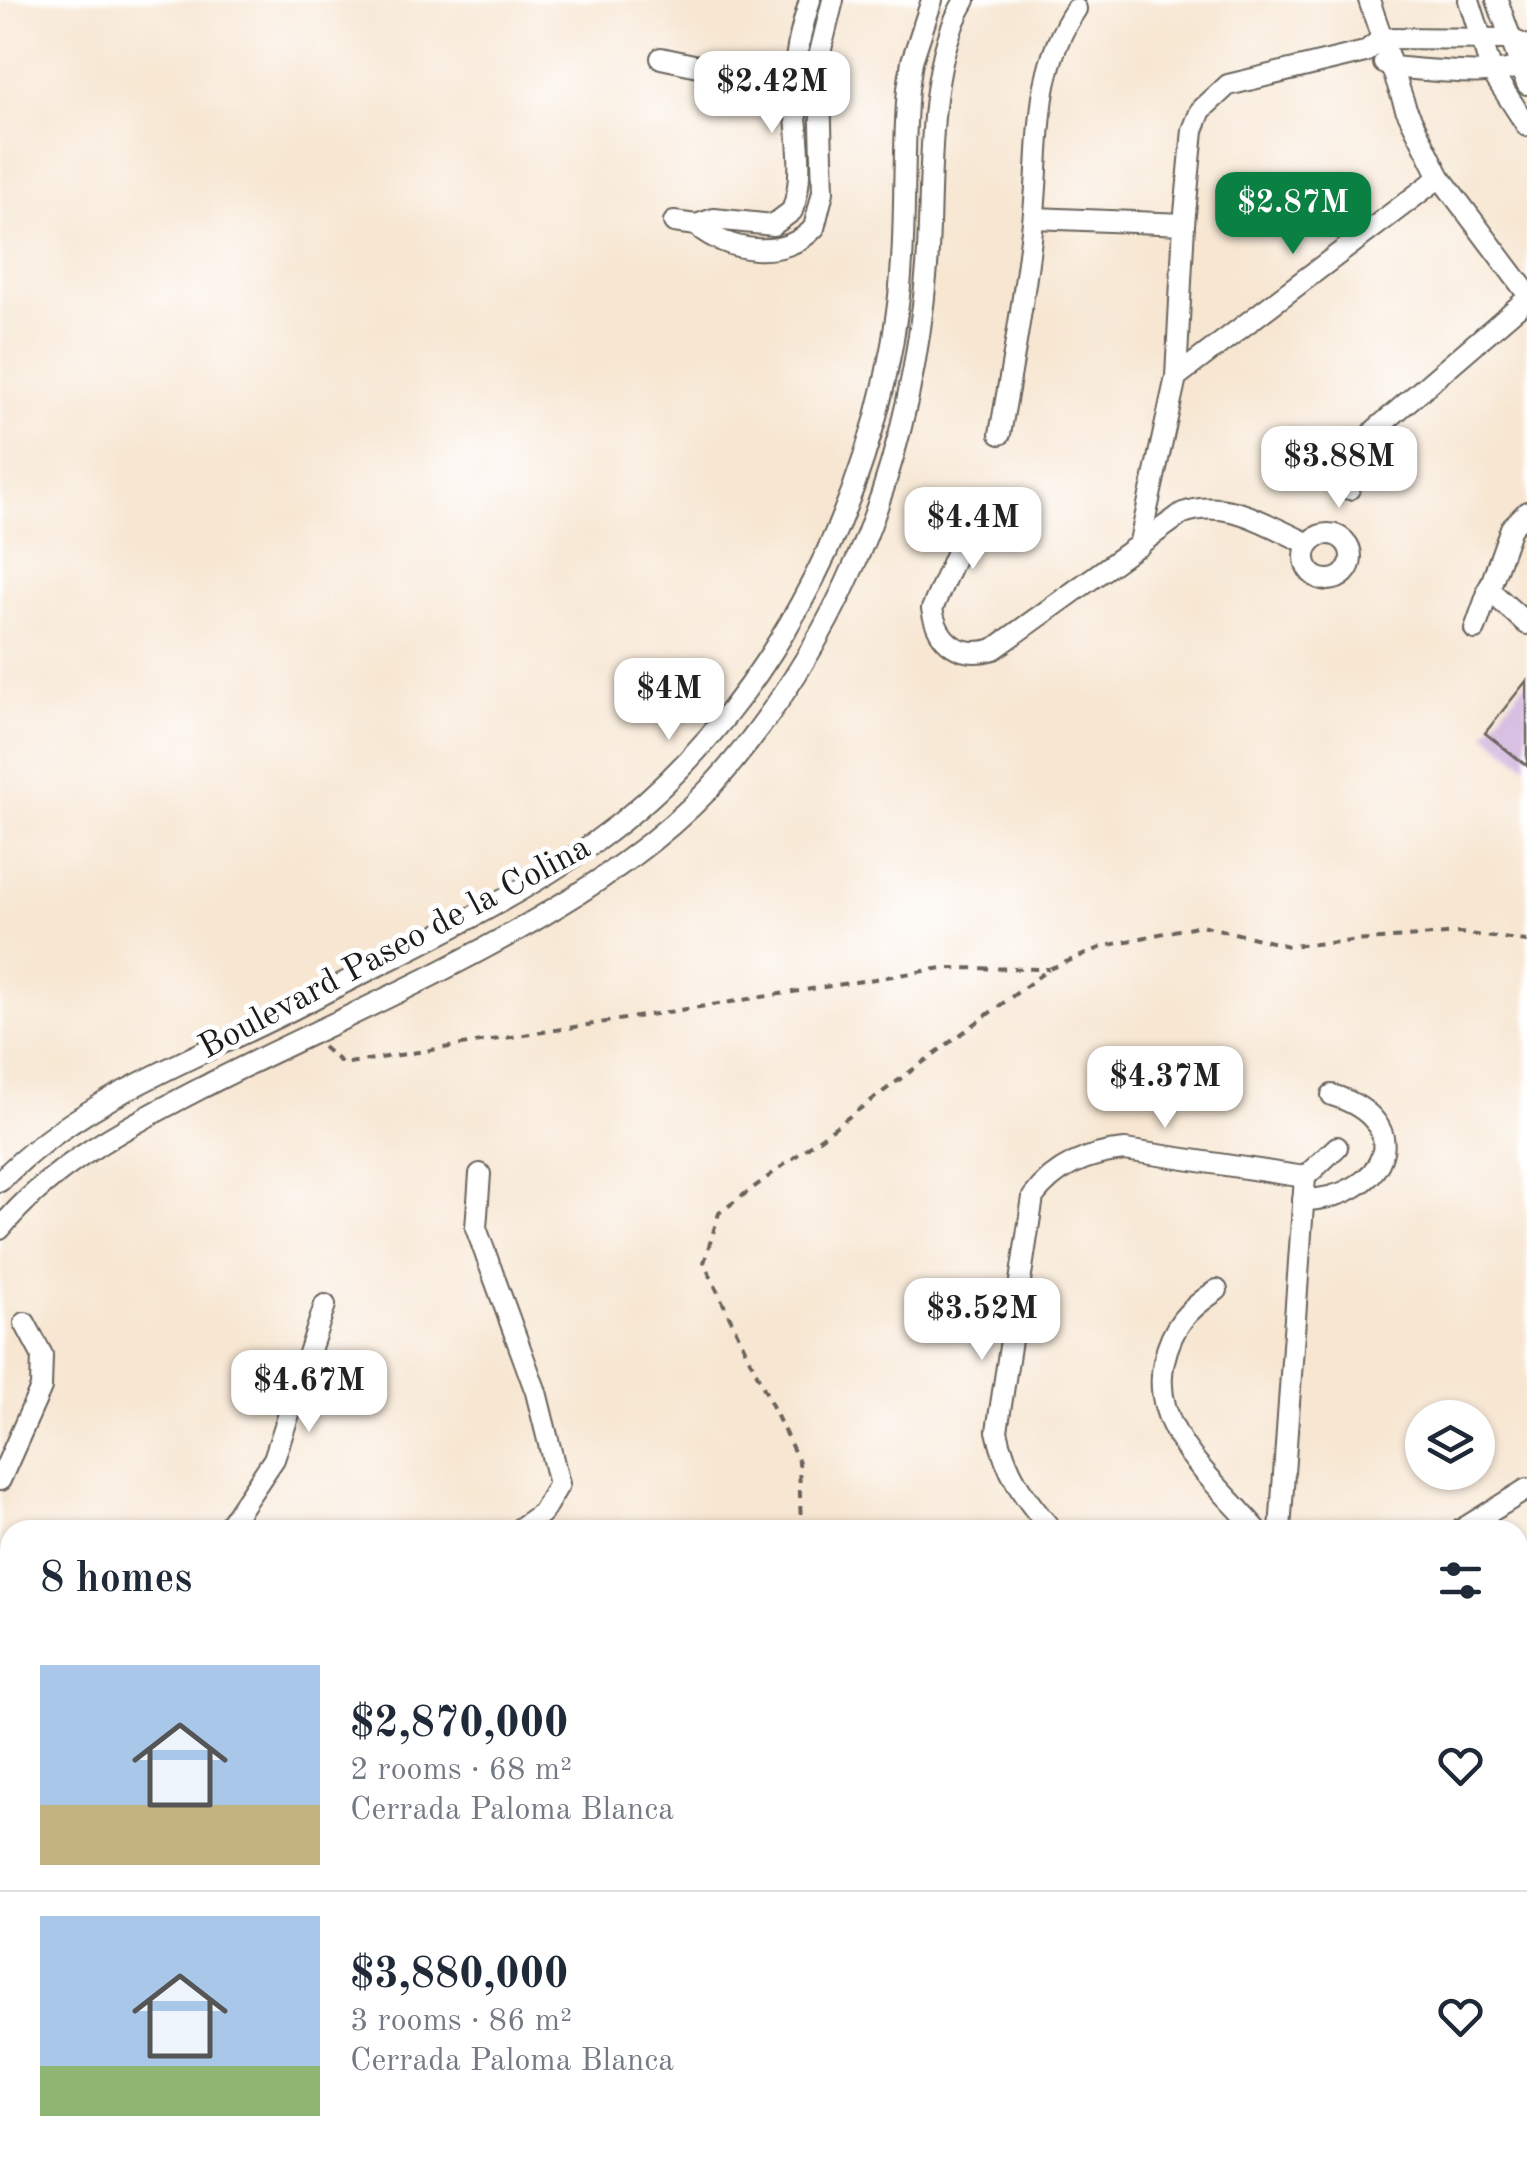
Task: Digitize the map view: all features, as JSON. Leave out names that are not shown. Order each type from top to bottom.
[{"type":"street","points":[[674,222],[696,225],[714,219],[772,225],[792,211],[799,172],[794,88],[797,49],[810,0]]},
{"type":"street","points":[[696,225],[711,237],[766,249],[789,246],[814,228],[823,192],[818,57],[833,0]]},
{"type":"street","name":"Boulevard Paseo de la Colina","points":[[0,1181],[33,1149],[116,1097],[457,926],[598,840],[658,790],[714,730],[788,623],[842,508],[866,445],[899,303],[908,89],[912,61],[932,0]]},
{"type":"street","name":"Boulevard Paseo de la Colina","points":[[0,1229],[55,1172],[152,1114],[599,880],[688,809],[758,730],[812,650],[873,523],[910,400],[923,310],[945,52],[965,0]]},
{"type":"street","points":[[1350,489],[1359,453],[1374,430],[1527,296],[1440,177],[1391,67],[1369,0]]},
{"type":"street","points":[[1469,0],[1492,72],[1527,126]]},
{"type":"street","points":[[1365,52],[1391,67],[1524,72],[1518,43],[1497,0]]},
{"type":"street","points":[[1000,434],[1034,218],[1038,106],[1055,47],[1076,8]]},
{"type":"street","points":[[1452,36],[1456,70]]},
{"type":"street","points":[[1139,546],[1176,377],[1192,130],[1201,110],[1228,86],[1365,52],[1383,38],[1452,36],[1518,43]]},
{"type":"street","points":[[661,58],[817,91]]},
{"type":"street","points":[[1176,377],[1440,177]]},
{"type":"street","points":[[1034,218],[1184,224]]},
{"type":"street","points":[[979,501],[932,609],[935,627],[951,647],[975,655],[994,649],[1182,514],[1204,505],[1238,512],[1309,544]]},
{"type":"street","points":[[842,508],[873,523]]},
{"type":"street","points":[[1475,629],[1512,528],[1527,512]]},
{"type":"street","points":[[1488,588],[1527,624]]},
{"type":"street","points":[[1303,1200],[1346,1194],[1365,1182],[1382,1160],[1383,1138],[1376,1123],[1359,1106],[1332,1095]]},
{"type":"street","points":[[1281,1520],[1305,1177],[1337,1147]]},
{"type":"street","points":[[1043,1520],[1018,1491],[1003,1463],[997,1432],[1033,1197],[1061,1170],[1100,1152],[1125,1150],[1305,1177]]},
{"type":"street","points":[[480,1174],[476,1228],[536,1392],[560,1484],[542,1514],[533,1520]]},
{"type":"street","points":[[1217,1290],[1190,1308],[1170,1333],[1158,1388],[1164,1414],[1177,1437],[1248,1520]]},
{"type":"street","points":[[233,1520],[274,1458],[325,1305]]},
{"type":"street","points":[[0,1480],[44,1373],[42,1355],[25,1323]]},
{"type":"street","points":[[1476,1520],[1527,1489]]},
{"type":"path","points":[[801,1520],[798,1462],[704,1264],[719,1213],[1049,969],[1105,946],[1201,924],[1288,946],[1459,933],[1527,942]]},
{"type":"path","points":[[308,1034],[343,1064],[943,968],[1049,969]]},
{"type":"building","points":[[1527,680],[1527,766],[1485,733]]}]
